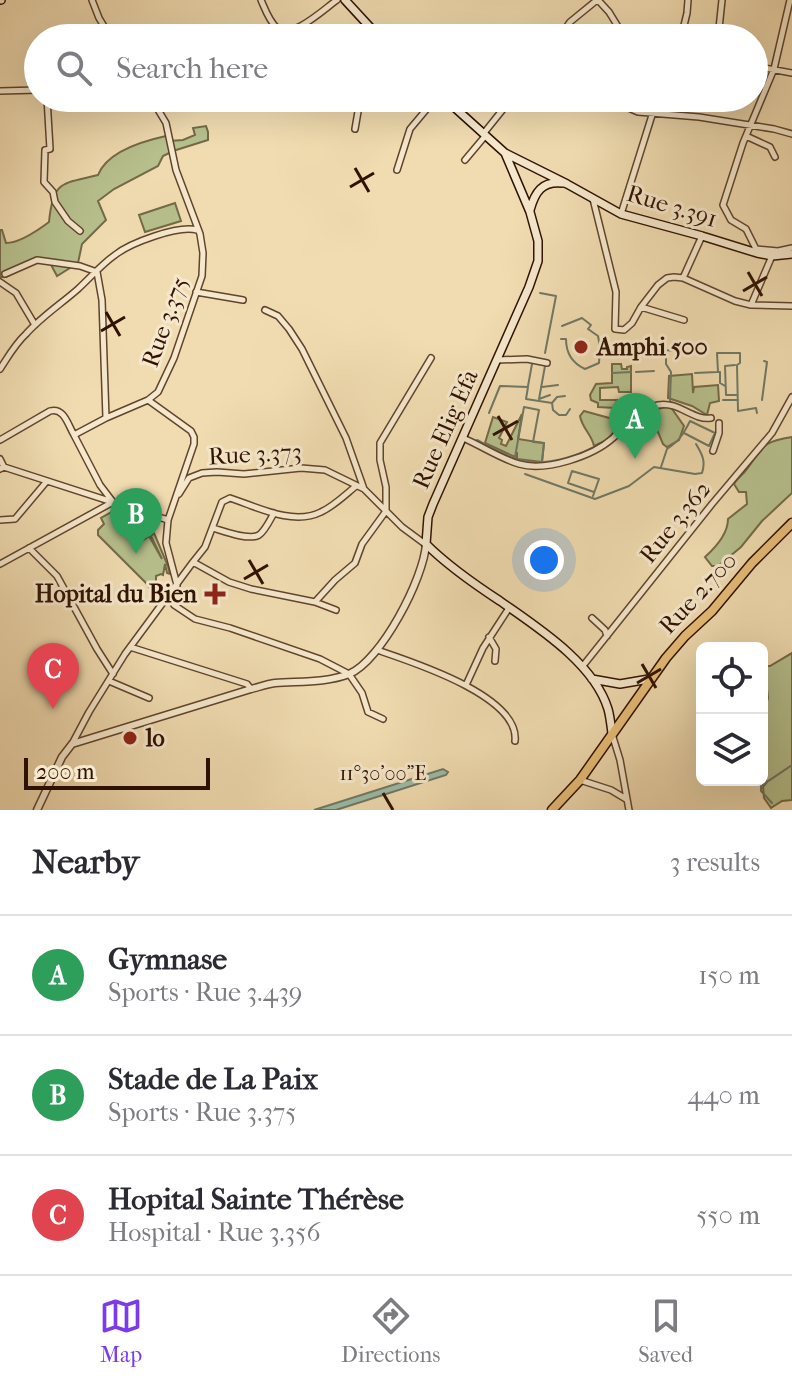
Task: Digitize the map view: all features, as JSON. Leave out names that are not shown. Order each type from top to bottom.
[{"type":"main road","points":[[349,1],[368,24]]},
{"type":"main road","name":"Rue Elig Efa","points":[[426,544],[428,517],[538,261],[538,241],[530,212],[505,153],[460,112]]},
{"type":"main road","name":"Rue 3.391","points":[[505,153],[621,214],[757,253],[772,256],[792,254]]},
{"type":"main road","points":[[530,212],[536,193],[541,188],[555,182],[567,184]]},
{"type":"main road","name":"Rue 2.700","points":[[552,810],[580,780],[649,679],[685,636],[712,611],[752,563],[792,523]]},
{"type":"main road","points":[[426,544],[546,634],[592,679],[608,709],[612,733]]},
{"type":"main road","points":[[592,679],[620,684],[649,679]]},
{"type":"street","points":[[92,0],[103,24]]},
{"type":"street","points":[[261,0],[274,24]]},
{"type":"street","points":[[304,24],[337,0]]},
{"type":"street","points":[[569,24],[598,0],[616,24]]},
{"type":"street","points":[[684,24],[688,0]]},
{"type":"street","points":[[719,24],[722,0]]},
{"type":"street","points":[[768,84],[790,0]]},
{"type":"street","points":[[768,68],[792,73]]},
{"type":"street","points":[[0,91],[24,90]]},
{"type":"street","points":[[48,112],[50,149],[45,150],[44,182],[53,192],[55,202],[68,221],[80,231]]},
{"type":"street","name":"Rue 3.375","points":[[159,112],[166,123],[176,170],[200,234],[203,253],[202,276],[164,380],[158,392],[148,400],[191,431],[194,437],[168,520],[166,543],[177,585]]},
{"type":"street","points":[[355,129],[358,112]]},
{"type":"street","points":[[397,170],[410,129],[424,112]]},
{"type":"street","points":[[465,160],[502,112]]},
{"type":"street","points":[[638,112],[751,125],[792,134]]},
{"type":"street","points":[[621,214],[653,112]]},
{"type":"street","points":[[756,112],[737,157],[723,205],[731,220],[746,229],[756,249],[778,251],[792,248]]},
{"type":"street","points":[[746,136],[770,147],[775,157]]},
{"type":"street","points":[[593,199],[616,292],[615,329],[624,330],[632,323],[658,285],[667,278],[683,278],[751,305],[792,306]]},
{"type":"street","points":[[0,369],[14,347],[35,325],[112,256],[146,239],[187,228],[198,230]]},
{"type":"street","points":[[683,278],[702,236]]},
{"type":"street","points":[[751,305],[772,256]]},
{"type":"street","points":[[5,274],[37,260],[80,266],[97,272]]},
{"type":"street","points":[[97,272],[102,300],[106,418]]},
{"type":"street","points":[[0,282],[16,293],[35,325]]},
{"type":"street","points":[[196,292],[243,300]]},
{"type":"street","points":[[641,307],[684,320]]},
{"type":"street","points":[[265,310],[278,316],[302,349],[346,438],[364,489]]},
{"type":"street","points":[[315,602],[331,583],[355,563],[362,544],[386,511],[380,443],[431,358]]},
{"type":"street","points":[[497,360],[527,359],[547,363]]},
{"type":"street","name":"Rue 3.362","points":[[581,668],[772,433],[792,397]]},
{"type":"street","points":[[74,435],[148,400]]},
{"type":"street","points":[[463,438],[499,457],[524,465],[546,465],[592,452],[607,443],[637,415],[657,405],[671,404],[705,419],[711,418]]},
{"type":"street","points":[[0,440],[50,411],[55,409],[61,412],[100,485],[113,502]]},
{"type":"street","points":[[713,451],[719,423]]},
{"type":"street","points":[[0,459],[2,468],[168,520]]},
{"type":"street","name":"Rue 3.373","points":[[174,506],[189,478],[202,473],[325,470],[364,489],[402,527],[426,544]]},
{"type":"street","points":[[0,520],[15,519],[47,481]]},
{"type":"street","points":[[37,810],[62,757],[130,647],[205,547],[222,502],[230,498],[274,513],[306,518],[322,512],[356,486]]},
{"type":"street","points":[[0,564],[113,502]]},
{"type":"street","points":[[213,528],[256,537],[274,513]]},
{"type":"street","points":[[72,744],[272,683],[322,680],[349,674],[377,650],[417,582],[424,565],[426,544]]},
{"type":"street","points":[[29,548],[57,576],[113,674]]},
{"type":"street","points":[[193,562],[229,582],[315,602],[336,610]]},
{"type":"street","points":[[169,595],[174,605],[195,619],[320,659],[349,674],[362,693],[368,712],[383,719]]},
{"type":"street","points":[[466,685],[489,637],[509,608]]},
{"type":"street","points":[[592,618],[608,637]]},
{"type":"street","points":[[489,637],[496,649],[495,661]]},
{"type":"street","points":[[130,647],[247,684],[251,689]]},
{"type":"street","points":[[377,650],[466,685],[487,697],[514,724],[515,741]]},
{"type":"street","points":[[109,681],[149,698]]},
{"type":"street","points":[[612,733],[629,810]]},
{"type":"street","points":[[580,780],[611,790],[626,799]]},
{"type":"shaded area","points":[[206,126],[208,140],[163,156],[158,166],[98,201],[106,220],[82,244],[78,263],[57,276],[49,261],[38,261],[0,277],[0,230],[6,243],[28,236],[49,222],[53,198],[62,186],[98,175],[109,160],[137,144],[166,136],[169,141],[183,140],[195,135],[193,128]]},
{"type":"shaded area","points":[[175,203],[181,221],[145,232],[139,215]]},
{"type":"shaded area","points":[[612,364],[621,364],[622,369],[631,366],[631,392],[619,392],[618,387],[600,388],[600,400],[617,400],[615,408],[598,407],[590,395],[596,384],[612,383]]},
{"type":"shaded area","points":[[692,374],[693,393],[694,387],[718,385],[719,401],[710,403],[707,415],[668,398],[669,376]]},
{"type":"shaded area","points":[[670,406],[684,426],[679,440],[667,447],[649,411]]},
{"type":"shaded area","points":[[584,411],[613,419],[615,414],[626,418],[607,440],[594,446],[581,420]]},
{"type":"shaded area","points":[[522,414],[518,439],[544,443],[542,462],[517,459],[517,452],[515,457],[485,443],[493,417],[507,422],[499,438],[501,444],[506,446]]},
{"type":"shaded area","points":[[792,437],[792,493],[762,521],[741,547],[718,566],[712,566],[705,557],[717,545],[728,519],[747,504],[746,492],[739,492],[734,484],[764,446]]},
{"type":"shaded area","points":[[115,510],[154,524],[150,528],[152,531],[140,540],[149,536],[162,559],[151,536],[154,533],[168,566],[170,574],[165,564],[163,575],[156,576],[158,591],[152,592],[98,535],[104,524],[101,518]]},
{"type":"shaded area","points":[[792,653],[792,800],[782,801],[771,808],[764,798],[763,787],[768,786],[770,666]]},
{"type":"shaded area","points":[[443,769],[448,772],[446,775],[336,810],[314,810]]},
{"type":"waterway","points":[[540,293],[556,296],[545,353]]},
{"type":"waterway","points":[[561,339],[566,339],[567,349],[580,367],[585,369],[599,363],[598,336],[588,329],[591,325],[582,318],[562,326]]},
{"type":"waterway","points":[[611,349],[640,347],[683,351]]},
{"type":"waterway","points":[[666,353],[666,364],[671,372],[670,401]]},
{"type":"waterway","points":[[725,386],[720,383],[717,353],[740,353],[740,363],[737,365],[738,411],[756,408],[757,413]]},
{"type":"waterway","points":[[762,400],[767,362],[764,361]]},
{"type":"waterway","points":[[528,386],[532,364]]},
{"type":"waterway","points":[[735,365],[725,366],[726,395],[736,395]]},
{"type":"waterway","points":[[545,366],[539,399],[550,395]]},
{"type":"waterway","points":[[636,372],[654,371]]},
{"type":"waterway","points":[[612,373],[631,372]]},
{"type":"waterway","points":[[695,373],[717,372]]},
{"type":"waterway","points":[[542,387],[558,385]]},
{"type":"waterway","points":[[489,413],[500,386],[528,387],[526,399],[552,403]]},
{"type":"waterway","points":[[565,396],[557,397],[552,403],[553,410],[559,415],[566,415],[570,409]]},
{"type":"waterway","points":[[723,400],[738,400]]},
{"type":"waterway","points":[[664,402],[702,415]]},
{"type":"waterway","points":[[626,422],[650,405]]},
{"type":"waterway","points":[[515,457],[524,407],[539,410],[533,442],[544,443],[542,462]]},
{"type":"waterway","points":[[661,467],[667,449],[680,437],[690,421],[715,433],[709,446],[684,433]]},
{"type":"waterway","points":[[477,440],[511,457],[533,462],[565,458],[603,442]]},
{"type":"waterway","points":[[525,474],[595,499],[629,486],[654,467],[702,473],[703,458],[696,444]]},
{"type":"waterway","points":[[593,496],[599,479],[572,471],[568,483],[594,492]]},
{"type":"waterway","points":[[772,803],[761,791],[761,786],[792,765]]},
{"type":"place","name":"Amphi 500","points":[[581,347]]},
{"type":"place","name":"Gymnase","points":[[635,459]]},
{"type":"place","name":"Stade de La Paix","points":[[136,554]]},
{"type":"place","name":"Hopital du Bien","points":[[215,594]]},
{"type":"place","name":"Hopital Sainte Thérèse","points":[[53,709]]},
{"type":"place","name":"lo","points":[[130,738]]}]
